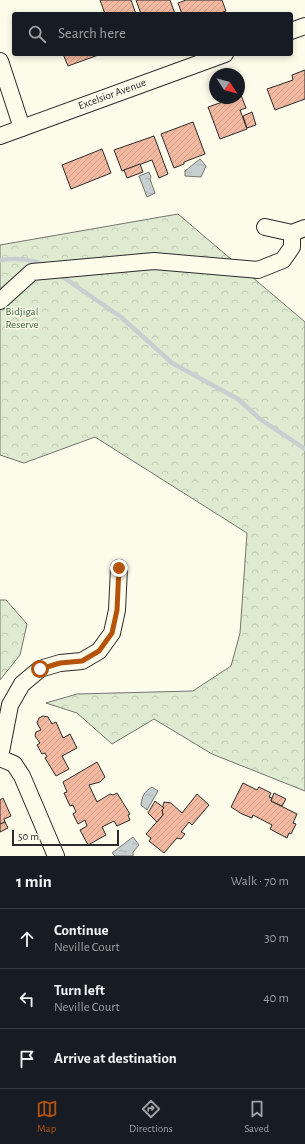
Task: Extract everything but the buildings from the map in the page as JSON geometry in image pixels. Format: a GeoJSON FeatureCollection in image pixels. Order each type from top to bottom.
{"type":"FeatureCollection","features":[{"type":"Feature","properties":{"kind":"street"},"geometry":{"type":"LineString","coordinates":[[293,30],[305,26]]}},
{"type":"Feature","properties":{"kind":"street","name":"Excelsior Avenue"},"geometry":{"type":"LineString","coordinates":[[0,136],[220,56]]}},
{"type":"Feature","properties":{"kind":"street"},"geometry":{"type":"LineString","coordinates":[[0,61],[22,128]]}},
{"type":"Feature","properties":{"kind":"street"},"geometry":{"type":"LineString","coordinates":[[0,301],[32,272],[154,261],[258,270],[283,260],[292,247],[299,231],[265,227]]}},
{"type":"Feature","properties":{"kind":"street"},"geometry":{"type":"LineString","coordinates":[[56,856],[22,776],[14,764],[0,757],[10,705],[22,684],[40,669],[60,663],[82,661],[99,651],[112,633],[117,610],[119,568]]}},
{"type":"Feature","properties":{"kind":"green space","name":"Bidjigal Reserve"},"geometry":{"type":"Polygon","coordinates":[[[178,214],[305,322],[305,791],[212,754],[154,719],[112,744],[77,713],[46,703],[77,694],[193,691],[231,666],[240,633],[247,533],[95,437],[24,463],[0,455],[0,245],[178,214]]]}},
{"type":"Feature","properties":{"kind":"green space"},"geometry":{"type":"Polygon","coordinates":[[[0,600],[6,600],[27,624],[20,655],[0,680],[0,600]]]}},
{"type":"Feature","properties":{"kind":"water"},"geometry":{"type":"Polygon","coordinates":[[[200,159],[206,166],[201,177],[185,176],[185,171],[200,159]]]}},
{"type":"Feature","properties":{"kind":"water"},"geometry":{"type":"Polygon","coordinates":[[[149,172],[155,193],[147,197],[139,176],[149,172]]]}},
{"type":"Feature","properties":{"kind":"water"},"geometry":{"type":"Polygon","coordinates":[[[152,787],[158,791],[147,810],[141,805],[142,799],[144,794],[152,787]]]}},
{"type":"Feature","properties":{"kind":"water"},"geometry":{"type":"Polygon","coordinates":[[[133,837],[139,845],[133,852],[133,856],[115,856],[112,853],[133,837]]]}},
{"type":"Feature","properties":{"kind":"waterway"},"geometry":{"type":"LineString","coordinates":[[0,260],[23,259],[34,261],[45,266]]}},
{"type":"Feature","properties":{"kind":"waterway"},"geometry":{"type":"LineString","coordinates":[[60,275],[121,317],[172,363],[238,399],[260,419],[305,449]]}},
{"type":"Feature","properties":{"kind":"route"},"geometry":{"type":"LineString","coordinates":[[40,669],[60,663],[82,661],[99,651],[112,633],[117,610],[119,568]]}}]}
